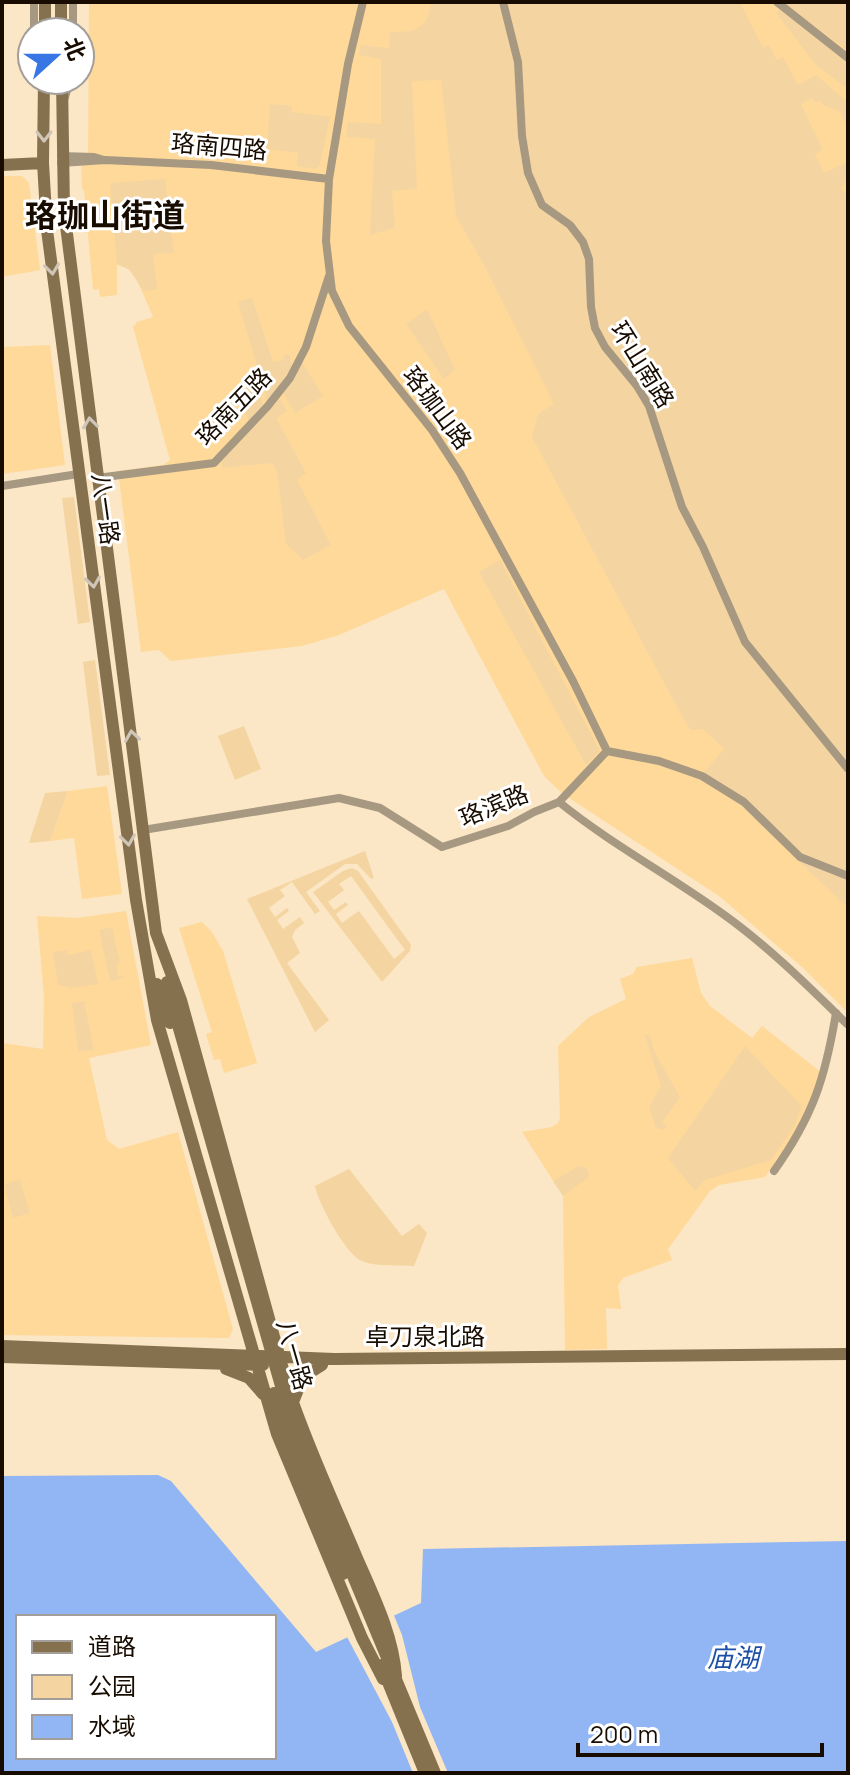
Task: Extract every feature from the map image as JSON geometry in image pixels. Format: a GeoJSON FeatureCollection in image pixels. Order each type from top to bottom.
{"type":"FeatureCollection","features":[{"type":"Feature","properties":{"kind":"main road","name":"八一路"},"geometry":{"type":"LineString","coordinates":[[43,96],[47,230],[143,943],[157,1020],[273,1422],[362,1638],[374,1664],[393,1686],[435,1773]]}},
{"type":"Feature","properties":{"kind":"main road","name":"八一路"},"geometry":{"type":"LineString","coordinates":[[62,96],[64,210],[156,933],[175,1026],[280,1387],[425,1773]]}},
{"type":"Feature","properties":{"kind":"main road"},"geometry":{"type":"LineString","coordinates":[[2,165],[43,163]]}},
{"type":"Feature","properties":{"kind":"main road","name":"八一路"},"geometry":{"type":"LineString","coordinates":[[156,933],[181,1000],[295,1408],[385,1624],[395,1659],[393,1686]]}},
{"type":"Feature","properties":{"kind":"main road","name":"八一路"},"geometry":{"type":"LineString","coordinates":[[143,943],[175,1026]]}},
{"type":"Feature","properties":{"kind":"main road"},"geometry":{"type":"LineString","coordinates":[[214,1216],[240,1209]]}},
{"type":"Feature","properties":{"kind":"main road","name":"卓刀泉北路"},"geometry":{"type":"LineString","coordinates":[[2,1346],[256,1360],[848,1356]]}},
{"type":"Feature","properties":{"kind":"main road","name":"卓刀泉北路"},"geometry":{"type":"LineString","coordinates":[[280,1360],[322,1365],[848,1356]]}},
{"type":"Feature","properties":{"kind":"main road","name":"卓刀泉北路"},"geometry":{"type":"LineString","coordinates":[[2,1357],[200,1364],[256,1360]]}},
{"type":"Feature","properties":{"kind":"main road"},"geometry":{"type":"LineString","coordinates":[[200,1364],[243,1374],[266,1398]]}},
{"type":"Feature","properties":{"kind":"main road"},"geometry":{"type":"LineString","coordinates":[[295,1408],[303,1377],[322,1365]]}},
{"type":"Feature","properties":{"kind":"street","name":"珞珈山路"},"geometry":{"type":"LineString","coordinates":[[363,2],[345,79],[326,206],[329,276],[336,301],[349,326],[425,420],[460,473],[579,692],[607,751]]}},
{"type":"Feature","properties":{"kind":"street","name":"环山南路"},"geometry":{"type":"LineString","coordinates":[[503,2],[518,62],[522,136],[528,173],[542,205],[570,225],[583,242],[589,259],[595,328],[605,347],[649,406],[682,507],[745,642],[848,769]]}},
{"type":"Feature","properties":{"kind":"street"},"geometry":{"type":"LineString","coordinates":[[777,2],[848,58]]}},
{"type":"Feature","properties":{"kind":"street"},"geometry":{"type":"LineString","coordinates":[[62,109],[66,96]]}},
{"type":"Feature","properties":{"kind":"street","name":"珞南四路"},"geometry":{"type":"LineString","coordinates":[[61,159],[95,163],[105,160],[211,165],[329,179]]}},
{"type":"Feature","properties":{"kind":"street","name":"珞南五路"},"geometry":{"type":"LineString","coordinates":[[97,478],[214,463],[290,378],[306,347],[329,276]]}},
{"type":"Feature","properties":{"kind":"street"},"geometry":{"type":"LineString","coordinates":[[2,486],[78,474]]}},
{"type":"Feature","properties":{"kind":"street"},"geometry":{"type":"LineString","coordinates":[[559,802],[607,751],[659,761],[702,776],[744,802],[800,857],[848,876]]}},
{"type":"Feature","properties":{"kind":"street","name":"珞滨路"},"geometry":{"type":"LineString","coordinates":[[143,830],[339,798],[380,808],[442,847],[508,826],[559,802],[588,825],[726,915],[795,973],[848,1025]]}},
{"type":"Feature","properties":{"kind":"street"},"geometry":{"type":"LineString","coordinates":[[774,1171],[797,1139],[812,1109],[827,1063],[836,1013]]}},
{"type":"Feature","properties":{"kind":"shaded area"},"geometry":{"type":"Polygon","coordinates":[[[89,2],[848,2],[848,1013],[802,967],[719,896],[563,794],[544,776],[444,589],[339,635],[302,646],[171,661],[159,650],[141,652],[118,471],[163,465],[170,460],[133,327],[137,322],[153,317],[138,282],[128,268],[117,265],[117,295],[100,297],[99,289],[93,290],[81,165],[88,165],[88,96],[96,96],[96,16],[89,16],[89,2]]]}},
{"type":"Feature","properties":{"kind":"shaded area"},"geometry":{"type":"Polygon","coordinates":[[[2,176],[22,176],[29,183],[40,270],[2,277],[2,176]]]}},
{"type":"Feature","properties":{"kind":"shaded area"},"geometry":{"type":"Polygon","coordinates":[[[50,345],[65,465],[2,474],[2,347],[50,345]]]}},
{"type":"Feature","properties":{"kind":"shaded area"},"geometry":{"type":"Polygon","coordinates":[[[107,786],[122,894],[82,899],[74,838],[50,841],[68,791],[107,786]]]}},
{"type":"Feature","properties":{"kind":"shaded area"},"geometry":{"type":"Polygon","coordinates":[[[126,911],[151,1045],[89,1058],[107,1140],[119,1149],[178,1132],[233,1329],[229,1338],[2,1335],[2,1043],[43,1049],[44,997],[37,916],[77,918],[126,911]]]}},
{"type":"Feature","properties":{"kind":"shaded area"},"geometry":{"type":"Polygon","coordinates":[[[202,922],[223,951],[257,1063],[224,1073],[220,1059],[214,1060],[206,1034],[212,1032],[179,928],[202,922]]]}},
{"type":"Feature","properties":{"kind":"shaded area"},"geometry":{"type":"Polygon","coordinates":[[[692,958],[701,993],[710,1006],[752,1038],[762,1026],[822,1073],[798,1129],[765,1177],[719,1185],[710,1191],[668,1249],[672,1260],[623,1278],[618,1286],[621,1309],[606,1308],[607,1349],[565,1350],[563,1196],[522,1132],[552,1127],[558,1123],[558,1046],[589,1017],[626,999],[620,979],[633,974],[637,967],[692,958]]]}},
{"type":"Feature","properties":{"kind":"green space"},"geometry":{"type":"Polygon","coordinates":[[[431,2],[740,2],[763,48],[769,45],[777,60],[783,57],[798,85],[816,75],[848,102],[848,129],[840,112],[820,101],[815,103],[812,98],[801,104],[823,150],[815,154],[824,173],[848,162],[848,176],[841,189],[848,196],[848,908],[741,806],[699,778],[724,749],[703,729],[691,730],[684,720],[532,437],[538,414],[554,404],[456,216],[441,80],[412,81],[417,189],[392,191],[395,228],[370,235],[375,139],[346,137],[348,122],[381,124],[381,59],[359,55],[361,45],[389,48],[390,32],[419,28],[427,18],[431,2]]]}},
{"type":"Feature","properties":{"kind":"green space"},"geometry":{"type":"Polygon","coordinates":[[[783,2],[848,2],[848,51],[783,2]]]}},
{"type":"Feature","properties":{"kind":"green space"},"geometry":{"type":"Polygon","coordinates":[[[780,9],[848,64],[848,89],[816,65],[776,13],[780,9]]]}},
{"type":"Feature","properties":{"kind":"green space"},"geometry":{"type":"Polygon","coordinates":[[[270,104],[292,106],[292,112],[330,117],[320,164],[316,169],[297,166],[298,153],[267,149],[270,104]]]}},
{"type":"Feature","properties":{"kind":"green space"},"geometry":{"type":"Polygon","coordinates":[[[165,179],[174,253],[153,254],[157,289],[143,291],[130,270],[117,264],[110,183],[165,179]]]}},
{"type":"Feature","properties":{"kind":"green space"},"geometry":{"type":"Polygon","coordinates":[[[252,298],[273,362],[284,360],[283,356],[289,354],[293,368],[268,403],[238,302],[252,298]]]}},
{"type":"Feature","properties":{"kind":"green space"},"geometry":{"type":"Polygon","coordinates":[[[427,309],[455,370],[444,379],[406,324],[427,309]]]}},
{"type":"Feature","properties":{"kind":"green space"},"geometry":{"type":"Polygon","coordinates":[[[302,362],[323,396],[295,413],[283,393],[302,362]]]}},
{"type":"Feature","properties":{"kind":"green space"},"geometry":{"type":"Polygon","coordinates":[[[257,382],[264,407],[249,423],[238,388],[257,382]]]}},
{"type":"Feature","properties":{"kind":"green space"},"geometry":{"type":"Polygon","coordinates":[[[279,397],[287,411],[276,418],[306,473],[297,480],[331,545],[303,560],[286,544],[277,471],[272,463],[222,468],[221,460],[279,397]]]}},
{"type":"Feature","properties":{"kind":"green space"},"geometry":{"type":"Polygon","coordinates":[[[74,497],[90,622],[78,624],[62,498],[74,497]]]}},
{"type":"Feature","properties":{"kind":"green space"},"geometry":{"type":"Polygon","coordinates":[[[500,560],[600,751],[586,765],[479,572],[500,560]]]}},
{"type":"Feature","properties":{"kind":"green space"},"geometry":{"type":"Polygon","coordinates":[[[95,660],[110,775],[97,776],[83,662],[95,660]]]}},
{"type":"Feature","properties":{"kind":"green space"},"geometry":{"type":"Polygon","coordinates":[[[244,726],[261,769],[235,780],[218,736],[244,726]]]}},
{"type":"Feature","properties":{"kind":"green space"},"geometry":{"type":"Polygon","coordinates":[[[68,791],[50,841],[29,843],[45,793],[68,791]]]}},
{"type":"Feature","properties":{"kind":"green space"},"geometry":{"type":"Polygon","coordinates":[[[365,851],[374,878],[371,879],[357,864],[345,864],[306,892],[320,911],[315,914],[292,882],[280,890],[285,896],[269,908],[275,917],[287,908],[289,911],[277,920],[283,929],[300,917],[304,923],[292,937],[300,953],[287,963],[329,1020],[315,1032],[247,899],[365,851]]]}},
{"type":"Feature","properties":{"kind":"green space"},"geometry":{"type":"Polygon","coordinates":[[[352,868],[358,871],[411,945],[410,951],[382,982],[313,892],[352,868]],[[351,876],[339,884],[344,890],[328,902],[334,910],[346,902],[348,905],[336,914],[342,923],[359,911],[394,959],[405,950],[351,876]]]}},
{"type":"Feature","properties":{"kind":"green space"},"geometry":{"type":"Polygon","coordinates":[[[112,927],[120,963],[116,964],[118,976],[124,975],[124,978],[110,981],[99,930],[112,927]]]}},
{"type":"Feature","properties":{"kind":"green space"},"geometry":{"type":"Polygon","coordinates":[[[67,950],[68,955],[91,950],[98,984],[72,988],[58,985],[53,952],[67,950]]]}},
{"type":"Feature","properties":{"kind":"green space"},"geometry":{"type":"Polygon","coordinates":[[[84,1001],[94,1050],[78,1051],[72,1003],[84,1001]]]}},
{"type":"Feature","properties":{"kind":"green space"},"geometry":{"type":"Polygon","coordinates":[[[649,1034],[655,1053],[680,1097],[662,1123],[667,1127],[662,1130],[656,1128],[649,1107],[661,1086],[645,1035],[649,1034]]]}},
{"type":"Feature","properties":{"kind":"green space"},"geometry":{"type":"Polygon","coordinates":[[[745,1046],[802,1106],[794,1127],[771,1160],[705,1180],[695,1191],[668,1158],[745,1046]]]}},
{"type":"Feature","properties":{"kind":"green space"},"geometry":{"type":"Polygon","coordinates":[[[579,1166],[587,1168],[589,1177],[563,1196],[553,1181],[579,1166]]]}},
{"type":"Feature","properties":{"kind":"green space"},"geometry":{"type":"Polygon","coordinates":[[[349,1169],[402,1236],[419,1224],[427,1233],[414,1266],[362,1261],[341,1239],[327,1216],[315,1186],[349,1169]]]}},
{"type":"Feature","properties":{"kind":"green space"},"geometry":{"type":"Polygon","coordinates":[[[20,1180],[30,1213],[13,1218],[4,1184],[20,1180]]]}},
{"type":"Feature","properties":{"kind":"water","name":"庙湖"},"geometry":{"type":"Polygon","coordinates":[[[158,1475],[171,1481],[316,1652],[421,1603],[423,1549],[848,1541],[848,1773],[2,1773],[2,1476],[158,1475]]]}},
{"type":"Feature","properties":{"kind":"pier"},"geometry":{"type":"Polygon","coordinates":[[[393,1613],[402,1635],[420,1707],[448,1773],[413,1773],[392,1722],[346,1635],[393,1613]]]}},
{"type":"Feature","properties":{"kind":"district","name":"珞珈山街道"},"geometry":{"type":"Point","coordinates":[105,216]}}]}
